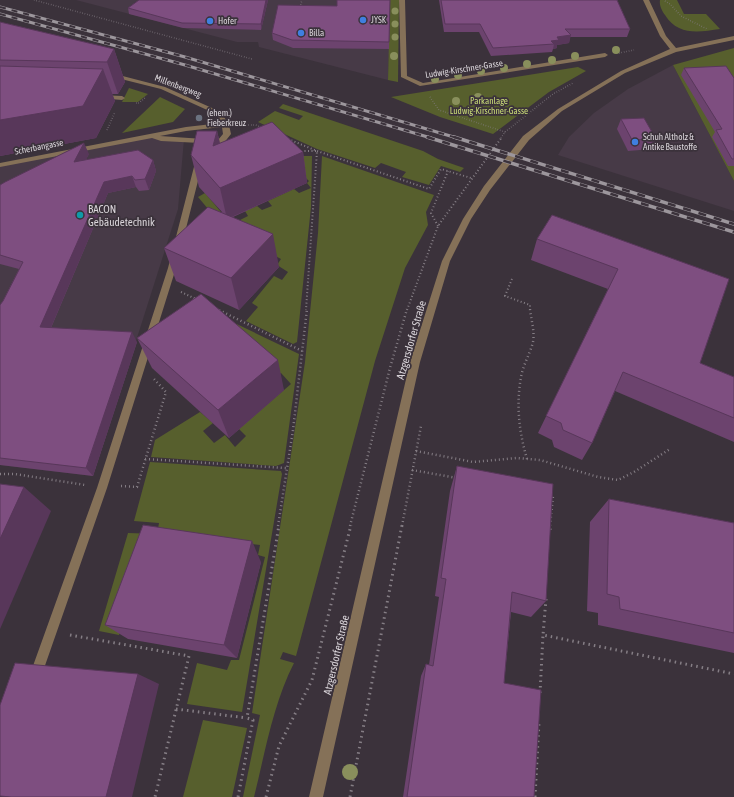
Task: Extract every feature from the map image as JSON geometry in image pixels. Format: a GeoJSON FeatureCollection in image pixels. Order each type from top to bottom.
{"type":"FeatureCollection","features":[{"type":"Feature","properties":{"kind":"street","name":"Ludwig-Kirschner-Gasse"},"geometry":{"type":"LineString","coordinates":[[402,0],[404,77],[422,86],[605,56]]}},
{"type":"Feature","properties":{"kind":"street"},"geometry":{"type":"LineString","coordinates":[[646,0],[663,36],[674,50]]}},
{"type":"Feature","properties":{"kind":"street","name":"Atzgersdorfer Straße"},"geometry":{"type":"LineString","coordinates":[[316,797],[415,362],[446,261],[468,219],[487,188],[526,138],[560,110],[623,72],[674,50],[734,38]]}},
{"type":"Feature","properties":{"kind":"street","name":"Millenbergweg"},"geometry":{"type":"LineString","coordinates":[[100,72],[163,88],[218,112],[225,125]]}},
{"type":"Feature","properties":{"kind":"street"},"geometry":{"type":"LineString","coordinates":[[92,97],[122,98]]}},
{"type":"Feature","properties":{"kind":"street","name":"Scherbangasse"},"geometry":{"type":"LineString","coordinates":[[0,165],[186,129],[225,125],[227,134],[220,142],[161,139],[152,136]]}},
{"type":"Feature","properties":{"kind":"street"},"geometry":{"type":"LineString","coordinates":[[31,689],[102,486],[166,285],[203,142]]}},
{"type":"Feature","properties":{"kind":"path"},"geometry":{"type":"LineString","coordinates":[[34,0],[252,59]]}},
{"type":"Feature","properties":{"kind":"path"},"geometry":{"type":"LineString","coordinates":[[300,12],[302,0]]}},
{"type":"Feature","properties":{"kind":"path"},"geometry":{"type":"LineString","coordinates":[[660,0],[670,4],[681,16],[702,25],[709,31]]}},
{"type":"Feature","properties":{"kind":"path"},"geometry":{"type":"LineString","coordinates":[[605,56],[636,49]]}},
{"type":"Feature","properties":{"kind":"path"},"geometry":{"type":"LineString","coordinates":[[422,86],[439,110],[505,132]]}},
{"type":"Feature","properties":{"kind":"path"},"geometry":{"type":"LineString","coordinates":[[225,125],[256,125],[262,128]]}},
{"type":"Feature","properties":{"kind":"path"},"geometry":{"type":"LineString","coordinates":[[255,131],[256,125]]}},
{"type":"Feature","properties":{"kind":"path"},"geometry":{"type":"LineString","coordinates":[[283,137],[317,151],[429,189],[441,169],[471,178]]}},
{"type":"Feature","properties":{"kind":"path"},"geometry":{"type":"LineString","coordinates":[[295,151],[317,151]]}},
{"type":"Feature","properties":{"kind":"path"},"geometry":{"type":"LineString","coordinates":[[247,718],[286,468],[302,352],[313,235],[317,151]]}},
{"type":"Feature","properties":{"kind":"path"},"geometry":{"type":"LineString","coordinates":[[438,226],[432,212],[448,172]]}},
{"type":"Feature","properties":{"kind":"path"},"geometry":{"type":"LineString","coordinates":[[512,279],[505,296],[530,305],[530,312],[534,327],[533,343],[525,358],[520,379],[519,405],[521,428],[527,459]]}},
{"type":"Feature","properties":{"kind":"path"},"geometry":{"type":"LineString","coordinates":[[166,285],[202,302]]}},
{"type":"Feature","properties":{"kind":"path"},"geometry":{"type":"LineString","coordinates":[[216,309],[302,352]]}},
{"type":"Feature","properties":{"kind":"path"},"geometry":{"type":"LineString","coordinates":[[0,474],[15,474],[102,486],[137,487],[166,392],[141,364]]}},
{"type":"Feature","properties":{"kind":"path"},"geometry":{"type":"LineString","coordinates":[[350,797],[422,422]]}},
{"type":"Feature","properties":{"kind":"path"},"geometry":{"type":"LineString","coordinates":[[416,451],[473,462],[517,458],[540,460],[598,477],[618,480],[634,472],[670,449]]}},
{"type":"Feature","properties":{"kind":"path"},"geometry":{"type":"LineString","coordinates":[[146,459],[286,468]]}},
{"type":"Feature","properties":{"kind":"path"},"geometry":{"type":"LineString","coordinates":[[412,470],[459,479]]}},
{"type":"Feature","properties":{"kind":"path"},"geometry":{"type":"LineString","coordinates":[[545,494],[553,496],[550,535]]}},
{"type":"Feature","properties":{"kind":"path"},"geometry":{"type":"LineString","coordinates":[[540,697],[546,596]]}},
{"type":"Feature","properties":{"kind":"path"},"geometry":{"type":"LineString","coordinates":[[52,632],[189,656],[155,797]]}},
{"type":"Feature","properties":{"kind":"path"},"geometry":{"type":"LineString","coordinates":[[543,635],[734,674]]}},
{"type":"Feature","properties":{"kind":"path"},"geometry":{"type":"LineString","coordinates":[[176,710],[247,718],[253,720],[238,797]]}},
{"type":"Feature","properties":{"kind":"path"},"geometry":{"type":"LineString","coordinates":[[535,797],[539,720]]}},
{"type":"Feature","properties":{"kind":"shaded area"},"geometry":{"type":"Polygon","coordinates":[[[76,0],[391,0],[388,80],[259,47],[258,42],[237,42],[76,0]]]}},
{"type":"Feature","properties":{"kind":"shaded area"},"geometry":{"type":"Polygon","coordinates":[[[673,65],[734,181],[734,211],[558,155],[569,137],[594,113],[628,89],[673,65]]]}},
{"type":"Feature","properties":{"kind":"shaded area"},"geometry":{"type":"Polygon","coordinates":[[[152,136],[184,139],[178,209],[93,476],[0,465],[0,165],[152,136]]]}},
{"type":"Feature","properties":{"kind":"green space"},"geometry":{"type":"Polygon","coordinates":[[[390,0],[399,0],[398,82],[388,80],[390,0]]]}},
{"type":"Feature","properties":{"kind":"green space"},"geometry":{"type":"Polygon","coordinates":[[[660,0],[677,0],[684,14],[706,14],[720,29],[690,31],[676,26],[670,22],[663,12],[660,6],[660,0]]]}},
{"type":"Feature","properties":{"kind":"green space"},"geometry":{"type":"Polygon","coordinates":[[[734,48],[734,181],[673,65],[734,48]]]}},
{"type":"Feature","properties":{"kind":"green space","name":"Parkanlage Ludwig-Kirschner-Gasse"},"geometry":{"type":"Polygon","coordinates":[[[578,67],[586,71],[549,92],[493,134],[440,117],[391,97],[578,67]]]}},
{"type":"Feature","properties":{"kind":"green space"},"geometry":{"type":"Polygon","coordinates":[[[129,88],[148,94],[138,102],[122,102],[129,88]]]}},
{"type":"Feature","properties":{"kind":"green space"},"geometry":{"type":"Polygon","coordinates":[[[160,97],[185,109],[173,122],[122,133],[160,97]]]}},
{"type":"Feature","properties":{"kind":"green space"},"geometry":{"type":"Polygon","coordinates":[[[283,104],[423,151],[438,159],[464,168],[460,172],[441,166],[429,185],[402,177],[406,172],[381,163],[375,168],[317,149],[258,122],[275,111],[299,120],[303,116],[279,108],[283,104]]]}},
{"type":"Feature","properties":{"kind":"green space"},"geometry":{"type":"Polygon","coordinates":[[[292,156],[312,156],[311,207],[297,342],[293,344],[246,321],[258,307],[252,303],[274,276],[282,280],[288,272],[277,265],[281,259],[225,229],[198,197],[205,193],[221,212],[216,215],[238,221],[248,216],[245,211],[257,206],[262,210],[272,206],[268,201],[294,189],[299,193],[311,188],[307,183],[309,181],[286,159],[292,156]]]}},
{"type":"Feature","properties":{"kind":"green space"},"geometry":{"type":"Polygon","coordinates":[[[322,156],[434,195],[426,212],[428,225],[405,268],[375,361],[296,656],[283,652],[280,659],[294,663],[280,695],[254,797],[243,797],[260,715],[252,713],[305,362],[318,233],[322,156]]]}},
{"type":"Feature","properties":{"kind":"green space"},"geometry":{"type":"Polygon","coordinates":[[[222,317],[299,354],[284,463],[276,466],[151,457],[155,440],[200,412],[213,423],[203,431],[214,443],[225,435],[235,447],[246,436],[239,429],[291,384],[281,373],[273,379],[222,317]]]}},
{"type":"Feature","properties":{"kind":"green space"},"geometry":{"type":"Polygon","coordinates":[[[150,462],[281,471],[282,474],[242,712],[187,704],[197,663],[227,670],[231,660],[239,660],[265,557],[258,555],[260,545],[244,543],[127,613],[119,635],[99,631],[128,533],[157,534],[159,523],[134,521],[150,462]]]}},
{"type":"Feature","properties":{"kind":"green space"},"geometry":{"type":"Polygon","coordinates":[[[203,720],[247,728],[232,797],[183,797],[203,720]]]}},
{"type":"Feature","properties":{"kind":"building","name":"Hofer"},"geometry":{"type":"Polygon","coordinates":[[[139,0],[266,0],[261,24],[182,23],[128,8],[139,0]]]}},
{"type":"Feature","properties":{"kind":"building"},"geometry":{"type":"Polygon","coordinates":[[[337,0],[390,0],[389,42],[292,40],[272,33],[278,5],[337,6],[337,0]]]}},
{"type":"Feature","properties":{"kind":"building"},"geometry":{"type":"Polygon","coordinates":[[[441,0],[617,0],[630,29],[565,29],[571,35],[557,37],[559,40],[551,41],[554,44],[493,48],[480,24],[445,24],[441,0]]]}},
{"type":"Feature","properties":{"kind":"building"},"geometry":{"type":"Polygon","coordinates":[[[0,22],[114,49],[107,62],[0,60],[0,22]]]}},
{"type":"Feature","properties":{"kind":"building"},"geometry":{"type":"Polygon","coordinates":[[[0,66],[103,69],[83,106],[0,120],[0,66]]]}},
{"type":"Feature","properties":{"kind":"building"},"geometry":{"type":"Polygon","coordinates":[[[726,66],[734,78],[734,159],[732,159],[716,130],[722,129],[684,68],[726,66]]]}},
{"type":"Feature","properties":{"kind":"building"},"geometry":{"type":"Polygon","coordinates":[[[644,118],[656,139],[632,140],[621,119],[644,118]]]}},
{"type":"Feature","properties":{"kind":"building"},"geometry":{"type":"Polygon","coordinates":[[[272,122],[303,152],[220,188],[191,155],[197,131],[217,131],[213,146],[272,122]]]}},
{"type":"Feature","properties":{"kind":"building"},"geometry":{"type":"Polygon","coordinates":[[[84,143],[74,162],[138,150],[153,160],[145,179],[135,180],[132,176],[104,182],[40,327],[132,332],[86,468],[0,458],[0,305],[23,262],[0,255],[0,185],[84,143]]]}},
{"type":"Feature","properties":{"kind":"building"},"geometry":{"type":"Polygon","coordinates":[[[208,207],[273,234],[231,278],[164,248],[208,207]]]}},
{"type":"Feature","properties":{"kind":"building"},"geometry":{"type":"Polygon","coordinates":[[[552,215],[729,279],[700,363],[734,377],[734,418],[623,372],[592,443],[563,430],[561,423],[546,416],[618,269],[537,239],[552,215]]]}},
{"type":"Feature","properties":{"kind":"building"},"geometry":{"type":"Polygon","coordinates":[[[201,294],[278,360],[218,410],[137,338],[201,294]]]}},
{"type":"Feature","properties":{"kind":"building"},"geometry":{"type":"Polygon","coordinates":[[[457,466],[553,484],[546,601],[512,592],[504,683],[541,690],[534,797],[407,797],[426,664],[433,666],[446,579],[441,578],[457,466]]]}},
{"type":"Feature","properties":{"kind":"building"},"geometry":{"type":"Polygon","coordinates":[[[0,484],[24,487],[0,539],[0,484]]]}},
{"type":"Feature","properties":{"kind":"building"},"geometry":{"type":"Polygon","coordinates":[[[609,499],[734,523],[734,633],[620,609],[619,597],[607,594],[609,499]]]}},
{"type":"Feature","properties":{"kind":"building"},"geometry":{"type":"Polygon","coordinates":[[[143,525],[252,541],[224,645],[105,625],[143,525]]]}},
{"type":"Feature","properties":{"kind":"building"},"geometry":{"type":"Polygon","coordinates":[[[15,663],[138,674],[106,797],[0,796],[0,705],[15,663]]]}},
{"type":"Feature","properties":{"kind":"railway"},"geometry":{"type":"LineString","coordinates":[[0,7],[185,57],[457,138]]}},
{"type":"Feature","properties":{"kind":"railway"},"geometry":{"type":"LineString","coordinates":[[0,14],[185,65],[431,138]]}},
{"type":"Feature","properties":{"kind":"railway"},"geometry":{"type":"LineString","coordinates":[[427,137],[734,232]]}},
{"type":"Feature","properties":{"kind":"railway"},"geometry":{"type":"LineString","coordinates":[[454,137],[734,224]]}},
{"type":"Feature","properties":{"kind":"place","name":"JYSK"},"geometry":{"type":"Point","coordinates":[363,20]}},
{"type":"Feature","properties":{"kind":"place","name":"Hofer"},"geometry":{"type":"Point","coordinates":[210,21]}},
{"type":"Feature","properties":{"kind":"place","name":"Billa"},"geometry":{"type":"Point","coordinates":[301,33]}},
{"type":"Feature","properties":{"kind":"place","name":"(ehem.) Fieberkreuz"},"geometry":{"type":"Point","coordinates":[199,118]}},
{"type":"Feature","properties":{"kind":"place","name":"Schuh Altholz & Antike Baustoffe"},"geometry":{"type":"Point","coordinates":[635,142]}},
{"type":"Feature","properties":{"kind":"place","name":"BACON Gebäudetechnik"},"geometry":{"type":"Point","coordinates":[80,215]}}]}
